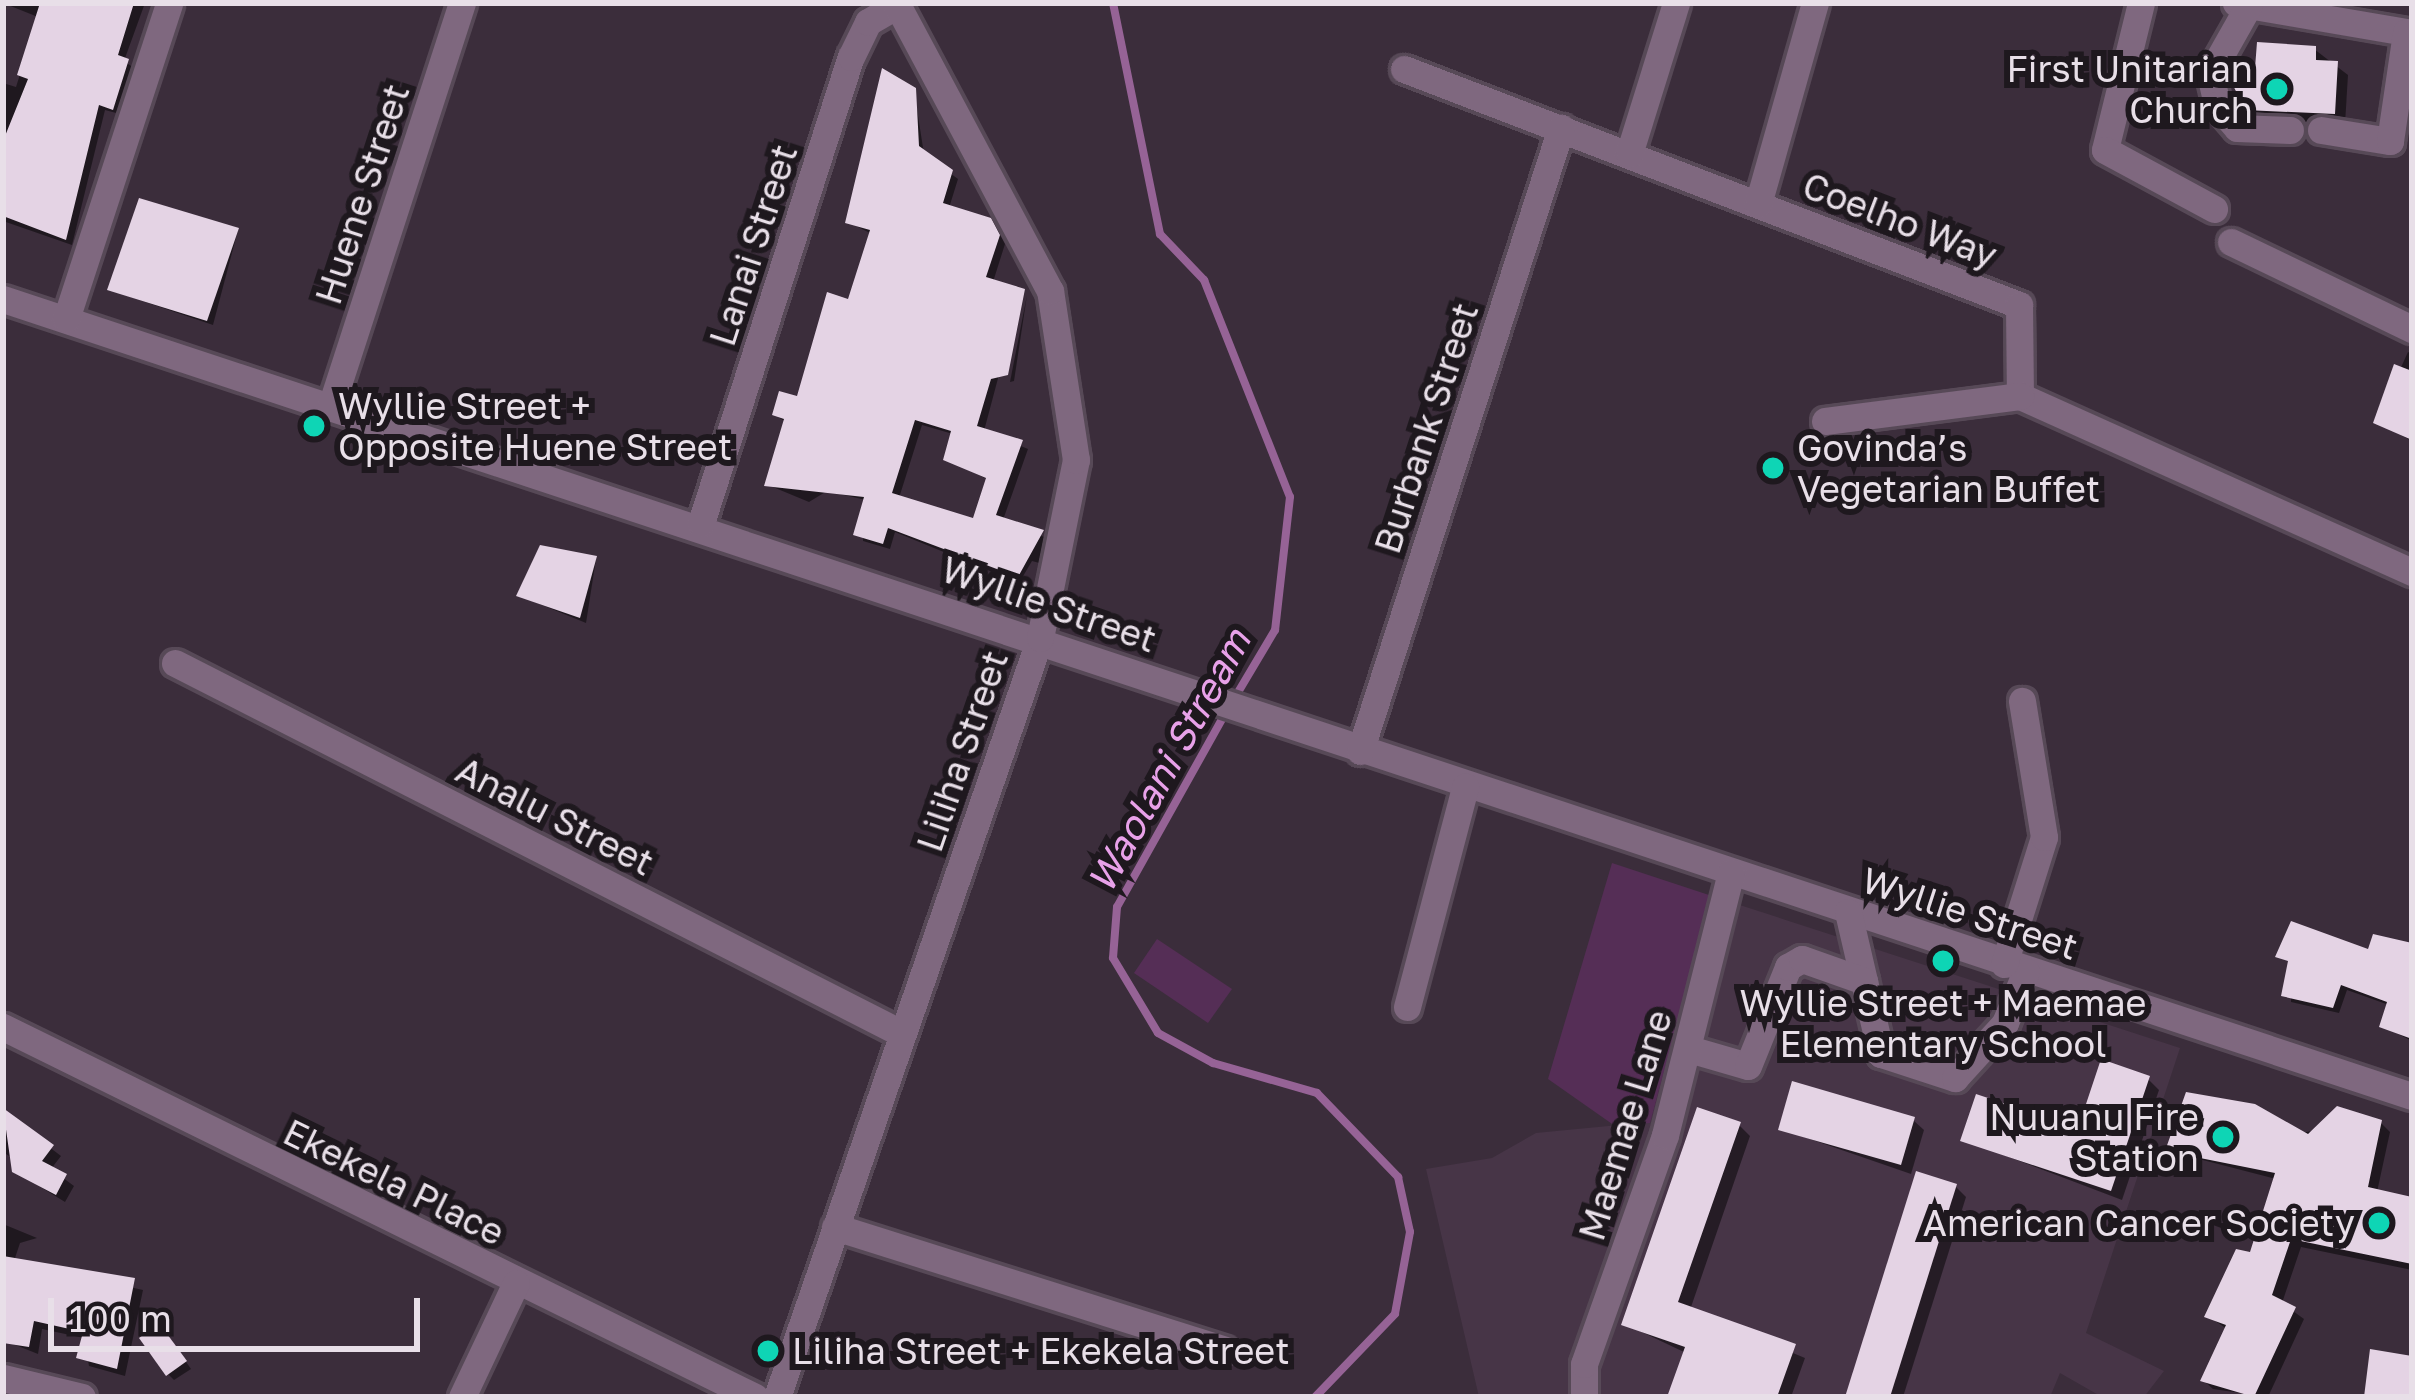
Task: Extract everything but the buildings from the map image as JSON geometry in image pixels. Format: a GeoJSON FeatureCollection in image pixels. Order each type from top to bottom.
{"type":"FeatureCollection","features":[{"type":"Feature","properties":{"kind":"street"},"geometry":{"type":"LineString","coordinates":[[66,319],[169,3]]}},
{"type":"Feature","properties":{"kind":"street","name":"Huene Street"},"geometry":{"type":"LineString","coordinates":[[331,406],[462,3]]}},
{"type":"Feature","properties":{"kind":"street"},"geometry":{"type":"LineString","coordinates":[[1629,154],[1676,3]]}},
{"type":"Feature","properties":{"kind":"street"},"geometry":{"type":"LineString","coordinates":[[1758,203],[1815,3]]}},
{"type":"Feature","properties":{"kind":"street"},"geometry":{"type":"LineString","coordinates":[[2141,3],[2105,150],[2214,208]]}},
{"type":"Feature","properties":{"kind":"street","name":"Lanai Street"},"geometry":{"type":"LineString","coordinates":[[700,524],[851,57],[868,22],[896,4]]}},
{"type":"Feature","properties":{"kind":"street","name":"Liliha Street"},"geometry":{"type":"LineString","coordinates":[[777,1397],[1040,638],[1076,460],[1064,344],[1019,222],[939,99],[896,4]]}},
{"type":"Feature","properties":{"kind":"street"},"geometry":{"type":"LineString","coordinates":[[2290,130],[2237,128],[2217,105],[2210,74],[2243,4],[2409,32],[2390,141],[2321,130]]}},
{"type":"Feature","properties":{"kind":"street","name":"Coelho Way"},"geometry":{"type":"LineString","coordinates":[[1404,69],[2018,305],[2020,396]]}},
{"type":"Feature","properties":{"kind":"street","name":"Burbank Street"},"geometry":{"type":"LineString","coordinates":[[1360,751],[1561,128]]}},
{"type":"Feature","properties":{"kind":"street"},"geometry":{"type":"LineString","coordinates":[[2231,242],[2412,329]]}},
{"type":"Feature","properties":{"kind":"street","name":"Wyllie Street"},"geometry":{"type":"LineString","coordinates":[[3,299],[700,524],[1244,707],[1465,787],[2412,1096]]}},
{"type":"Feature","properties":{"kind":"street"},"geometry":{"type":"LineString","coordinates":[[1825,421],[2020,396],[2412,572]]}},
{"type":"Feature","properties":{"kind":"street","name":"Analu Street"},"geometry":{"type":"LineString","coordinates":[[176,663],[901,1033]]}},
{"type":"Feature","properties":{"kind":"street"},"geometry":{"type":"LineString","coordinates":[[1848,912],[1882,1054],[1955,1078],[2005,1023],[2044,837],[2022,701]]}},
{"type":"Feature","properties":{"kind":"street"},"geometry":{"type":"LineString","coordinates":[[1407,1007],[1465,787]]}},
{"type":"Feature","properties":{"kind":"street","name":"Maemae Lane"},"geometry":{"type":"LineString","coordinates":[[1584,1397],[1584,1364],[1689,1049],[1731,872]]}},
{"type":"Feature","properties":{"kind":"street"},"geometry":{"type":"LineString","coordinates":[[1689,1049],[1748,1066],[1788,967],[1802,959],[1864,982]]}},
{"type":"Feature","properties":{"kind":"street","name":"Ekekela Place"},"geometry":{"type":"LineString","coordinates":[[3,1027],[755,1397]]}},
{"type":"Feature","properties":{"kind":"street"},"geometry":{"type":"LineString","coordinates":[[835,1227],[1224,1350]]}},
{"type":"Feature","properties":{"kind":"street"},"geometry":{"type":"LineString","coordinates":[[462,1397],[516,1283]]}},
{"type":"Feature","properties":{"kind":"street"},"geometry":{"type":"LineString","coordinates":[[3,1378],[82,1397]]}},
{"type":"Feature","properties":{"kind":"shaded area"},"geometry":{"type":"Polygon","coordinates":[[[1612,863],[1712,896],[1650,1123],[1615,1126],[1548,1079],[1612,863]]]}},
{"type":"Feature","properties":{"kind":"shaded area"},"geometry":{"type":"Polygon","coordinates":[[[1712,896],[2180,1048],[2086,1333],[2164,1371],[2144,1397],[2102,1397],[2060,1373],[2050,1397],[1479,1397],[1426,1169],[1492,1158],[1536,1133],[1650,1122],[1712,896]]]}},
{"type":"Feature","properties":{"kind":"shaded area"},"geometry":{"type":"Polygon","coordinates":[[[1157,939],[1232,989],[1208,1023],[1134,973],[1157,939]]]}},
{"type":"Feature","properties":{"kind":"waterway","name":"Waolani Stream"},"geometry":{"type":"LineString","coordinates":[[1113,3],[1160,234],[1204,280],[1290,497],[1275,630],[1234,699]]}},
{"type":"Feature","properties":{"kind":"waterway","name":"Waolani Stream"},"geometry":{"type":"LineString","coordinates":[[1226,712],[1117,907],[1113,958],[1158,1033],[1213,1063],[1317,1093],[1398,1177],[1410,1232],[1395,1314],[1315,1397]]}},
{"type":"Feature","properties":{"kind":"place","name":"First Unitarian Church"},"geometry":{"type":"Point","coordinates":[2277,89]}},
{"type":"Feature","properties":{"kind":"place","name":"Wyllie Street + Opposite Huene Street"},"geometry":{"type":"Point","coordinates":[314,426]}},
{"type":"Feature","properties":{"kind":"place","name":"Govinda’s Vegetarian Buffet"},"geometry":{"type":"Point","coordinates":[1773,468]}},
{"type":"Feature","properties":{"kind":"place","name":"Wyllie Street + Maemae Elementary School"},"geometry":{"type":"Point","coordinates":[1943,961]}},
{"type":"Feature","properties":{"kind":"place","name":"Nuuanu Fire Station"},"geometry":{"type":"Point","coordinates":[2223,1137]}},
{"type":"Feature","properties":{"kind":"place","name":"American Cancer Society"},"geometry":{"type":"Point","coordinates":[2379,1223]}},
{"type":"Feature","properties":{"kind":"place","name":"Liliha Street + Ekekela Street"},"geometry":{"type":"Point","coordinates":[768,1351]}}]}
